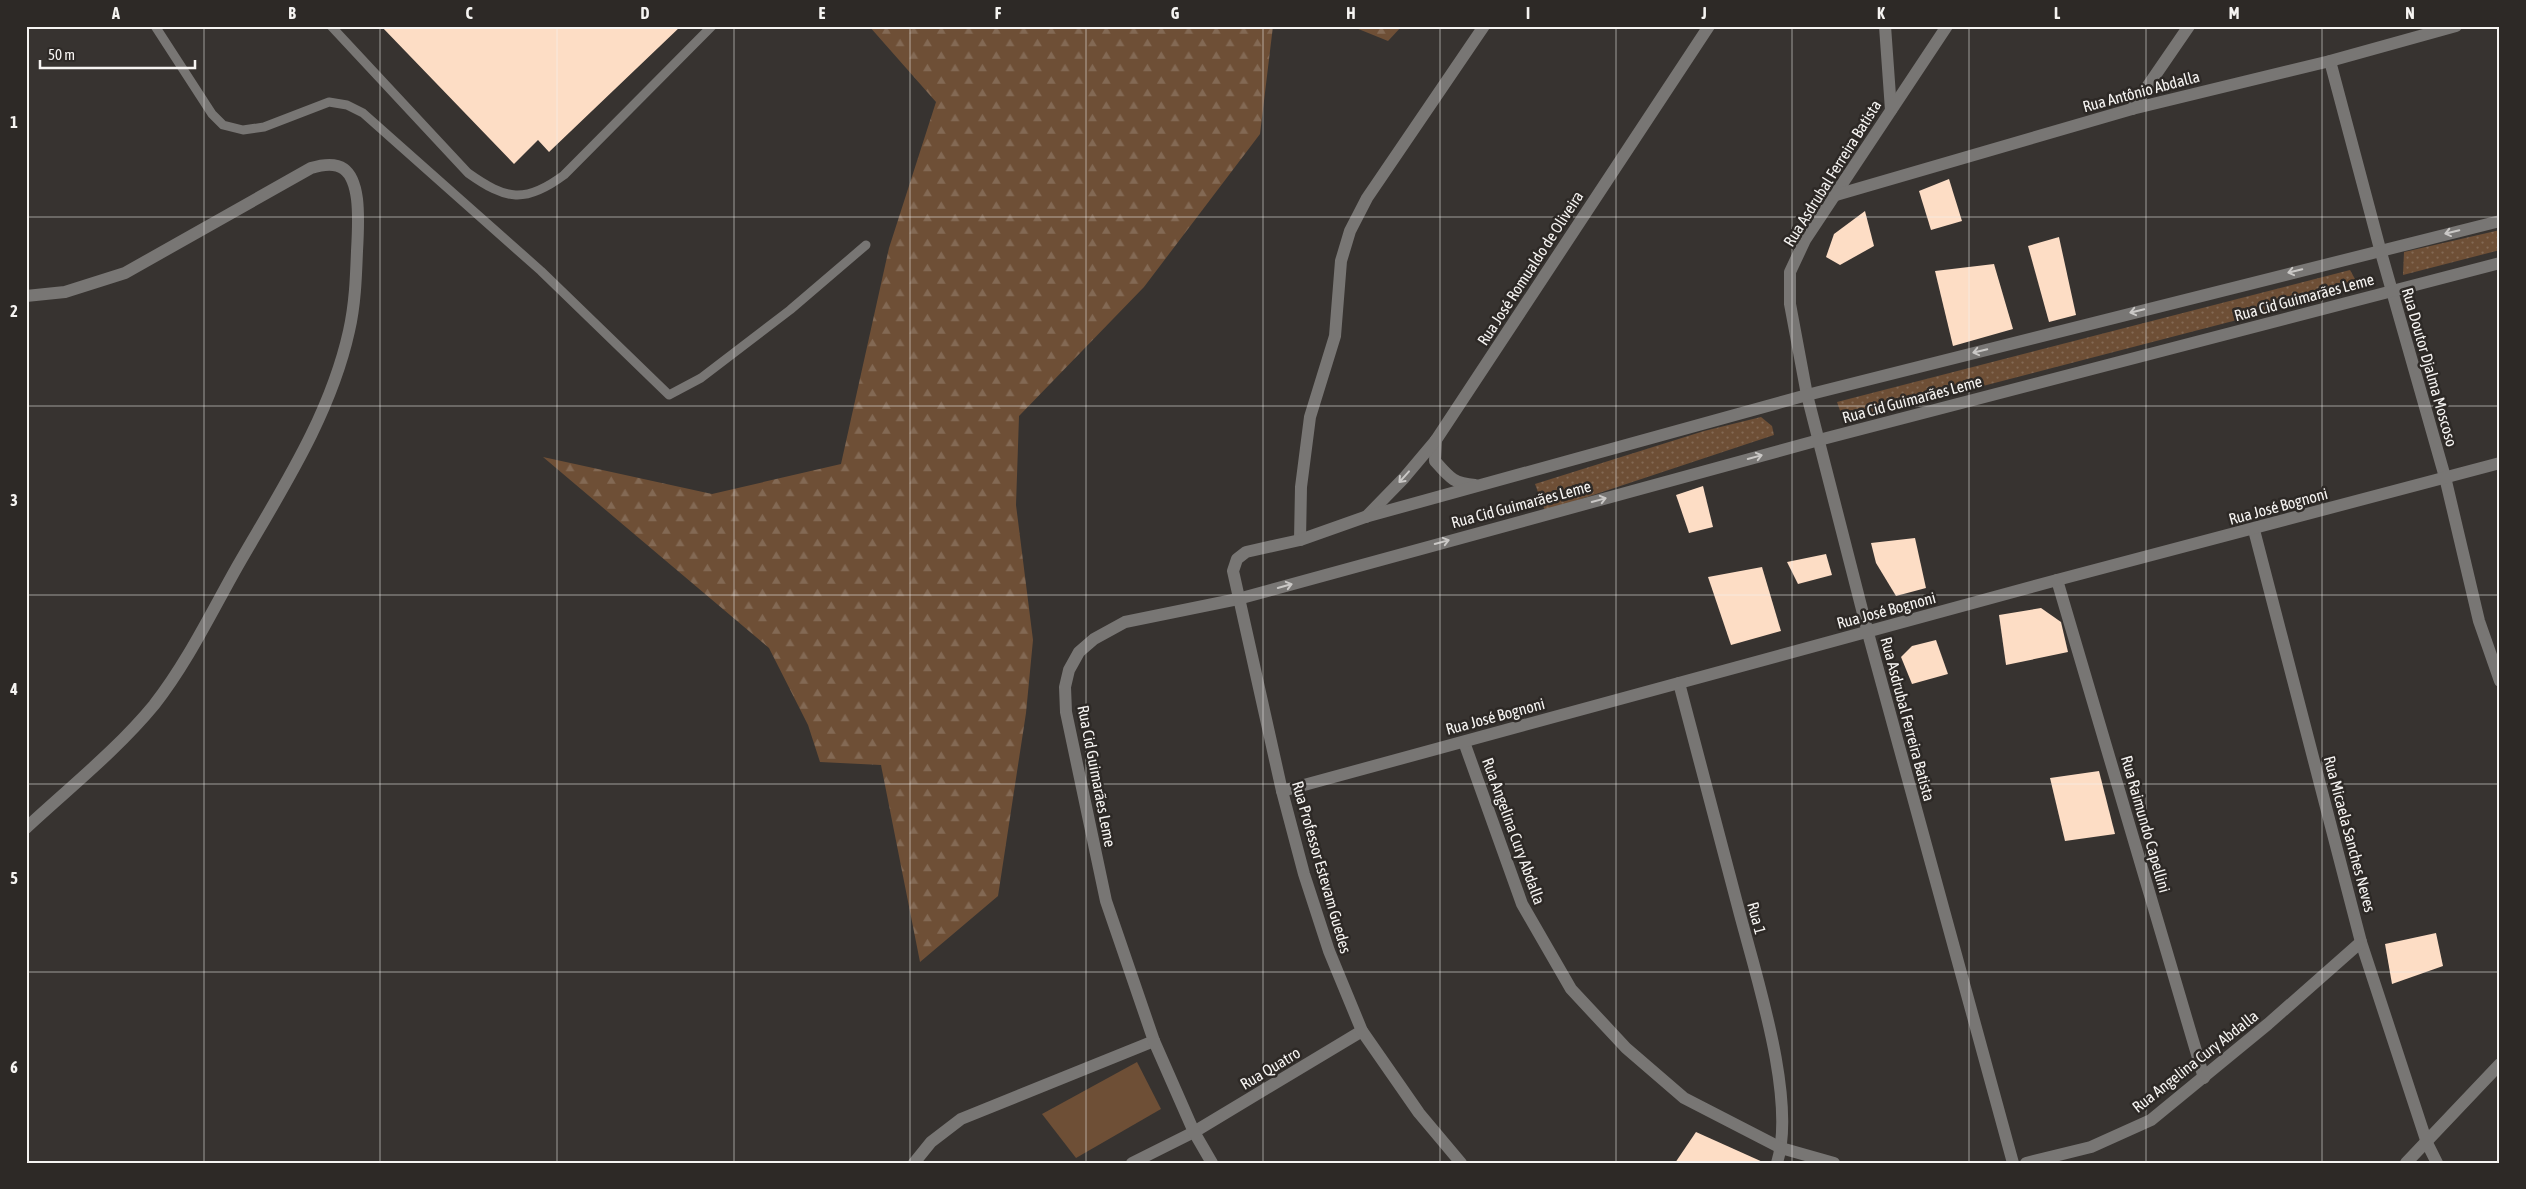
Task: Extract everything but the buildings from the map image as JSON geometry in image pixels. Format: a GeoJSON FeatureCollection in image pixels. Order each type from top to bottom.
{"type":"FeatureCollection","features":[{"type":"Feature","properties":{"kind":"street"},"geometry":{"type":"LineString","coordinates":[[1300,540],[1301,487],[1310,417],[1335,336],[1342,261],[1350,231],[1367,198],[1484,26]]}},
{"type":"Feature","properties":{"kind":"street","name":"Rua José Romualdo de Oliveira"},"geometry":{"type":"LineString","coordinates":[[1365,517],[1404,478],[1436,440],[1709,26]]}},
{"type":"Feature","properties":{"kind":"street"},"geometry":{"type":"LineString","coordinates":[[1885,26],[1891,110]]}},
{"type":"Feature","properties":{"kind":"street","name":"Rua Asdrubal Ferreira Batista"},"geometry":{"type":"LineString","coordinates":[[1947,26],[1805,240],[1790,272],[1790,304],[1818,440],[1868,633],[2014,1163]]}},
{"type":"Feature","properties":{"kind":"street"},"geometry":{"type":"LineString","coordinates":[[2132,109],[2189,26]]}},
{"type":"Feature","properties":{"kind":"street","name":"Rua Antônio Abdalla"},"geometry":{"type":"LineString","coordinates":[[1836,195],[2132,109],[2330,61],[2456,26]]}},
{"type":"Feature","properties":{"kind":"street","name":"Rua Doutor Djalma Moscoso"},"geometry":{"type":"LineString","coordinates":[[2330,61],[2380,249],[2445,477],[2479,621],[2500,681]]}},
{"type":"Feature","properties":{"kind":"street"},"geometry":{"type":"LineString","coordinates":[[26,296],[65,292],[125,273],[311,168],[325,163],[337,164],[348,172],[355,184],[358,208],[356,281],[350,331],[335,378],[314,432],[189,652],[154,705],[118,742],[26,828]]}},
{"type":"Feature","properties":{"kind":"street","name":"Rua Cid Guimarães Leme"},"geometry":{"type":"LineString","coordinates":[[1246,552],[1300,540],[1365,517],[1487,485],[1808,395],[2500,220]]}},
{"type":"Feature","properties":{"kind":"street","name":"Rua Cid Guimarães Leme"},"geometry":{"type":"LineString","coordinates":[[1212,1163],[1194,1132],[1154,1040],[1106,900],[1066,712],[1065,686],[1069,670],[1079,652],[1094,639],[1125,622],[1238,599],[1818,440],[2500,263]]}},
{"type":"Feature","properties":{"kind":"street"},"geometry":{"type":"LineString","coordinates":[[1436,440],[1436,461],[1458,484],[1487,485]]}},
{"type":"Feature","properties":{"kind":"street","name":"Rua José Bognoni"},"geometry":{"type":"LineString","coordinates":[[1282,790],[1868,633],[2058,580],[2254,530],[2500,463]]}},
{"type":"Feature","properties":{"kind":"street","name":"Rua Micaela Sanches Neves"},"geometry":{"type":"LineString","coordinates":[[2254,530],[2361,942],[2427,1143],[2437,1163]]}},
{"type":"Feature","properties":{"kind":"street","name":"Rua Professor Estevam Guedes"},"geometry":{"type":"LineString","coordinates":[[1246,552],[1237,559],[1233,571],[1238,599],[1282,790],[1304,874],[1328,952],[1362,1032],[1418,1113],[1461,1163]]}},
{"type":"Feature","properties":{"kind":"street","name":"Rua Raimundo Capellini"},"geometry":{"type":"LineString","coordinates":[[2058,580],[2204,1078]]}},
{"type":"Feature","properties":{"kind":"street","name":"Rua 1"},"geometry":{"type":"LineString","coordinates":[[1679,683],[1764,1008],[1782,1096],[1781,1148],[1777,1163]]}},
{"type":"Feature","properties":{"kind":"street","name":"Rua Angelina Cury Abdalla"},"geometry":{"type":"LineString","coordinates":[[1464,742],[1522,904],[1571,989],[1626,1048],[1684,1098],[1781,1148],[1834,1163]]}},
{"type":"Feature","properties":{"kind":"street","name":"Rua Angelina Cury Abdalla"},"geometry":{"type":"LineString","coordinates":[[2026,1163],[2091,1147],[2151,1120],[2204,1078],[2361,942]]}},
{"type":"Feature","properties":{"kind":"street","name":"Rua Quatro"},"geometry":{"type":"LineString","coordinates":[[1132,1163],[1194,1132],[1362,1032]]}},
{"type":"Feature","properties":{"kind":"street"},"geometry":{"type":"LineString","coordinates":[[914,1163],[931,1142],[961,1120],[1154,1040]]}},
{"type":"Feature","properties":{"kind":"street"},"geometry":{"type":"LineString","coordinates":[[2406,1163],[2500,1064]]}},
{"type":"Feature","properties":{"kind":"lane"},"geometry":{"type":"LineString","coordinates":[[155,26],[212,114],[223,125],[243,130],[264,127],[329,102],[347,105],[363,113],[541,272],[670,394],[702,378],[790,310],[866,245]]}},
{"type":"Feature","properties":{"kind":"lane"},"geometry":{"type":"LineString","coordinates":[[331,26],[468,173],[492,190],[521,196],[544,190],[564,175],[712,26]]}},
{"type":"Feature","properties":{"kind":"green space"},"geometry":{"type":"Polygon","coordinates":[[[869,26],[1273,26],[1260,134],[1144,287],[1019,416],[1016,505],[1033,640],[1026,713],[998,896],[920,962],[881,765],[820,762],[808,725],[769,648],[543,457],[712,494],[841,464],[889,248],[936,102],[869,26]]]}},
{"type":"Feature","properties":{"kind":"green space"},"geometry":{"type":"Polygon","coordinates":[[[1351,26],[1402,26],[1388,41],[1351,26]]]}},
{"type":"Feature","properties":{"kind":"green space"},"geometry":{"type":"Polygon","coordinates":[[[2500,230],[2500,250],[2403,275],[2404,252],[2500,230]]]}},
{"type":"Feature","properties":{"kind":"green space"},"geometry":{"type":"Polygon","coordinates":[[[2350,270],[2360,288],[1844,422],[1837,402],[2350,270]]]}},
{"type":"Feature","properties":{"kind":"green space"},"geometry":{"type":"Polygon","coordinates":[[[1761,417],[1772,426],[1774,435],[1545,511],[1535,484],[1704,431],[1761,417]]]}},
{"type":"Feature","properties":{"kind":"green space"},"geometry":{"type":"Polygon","coordinates":[[[1137,1062],[1161,1109],[1076,1158],[1042,1114],[1137,1062]]]}}]}
